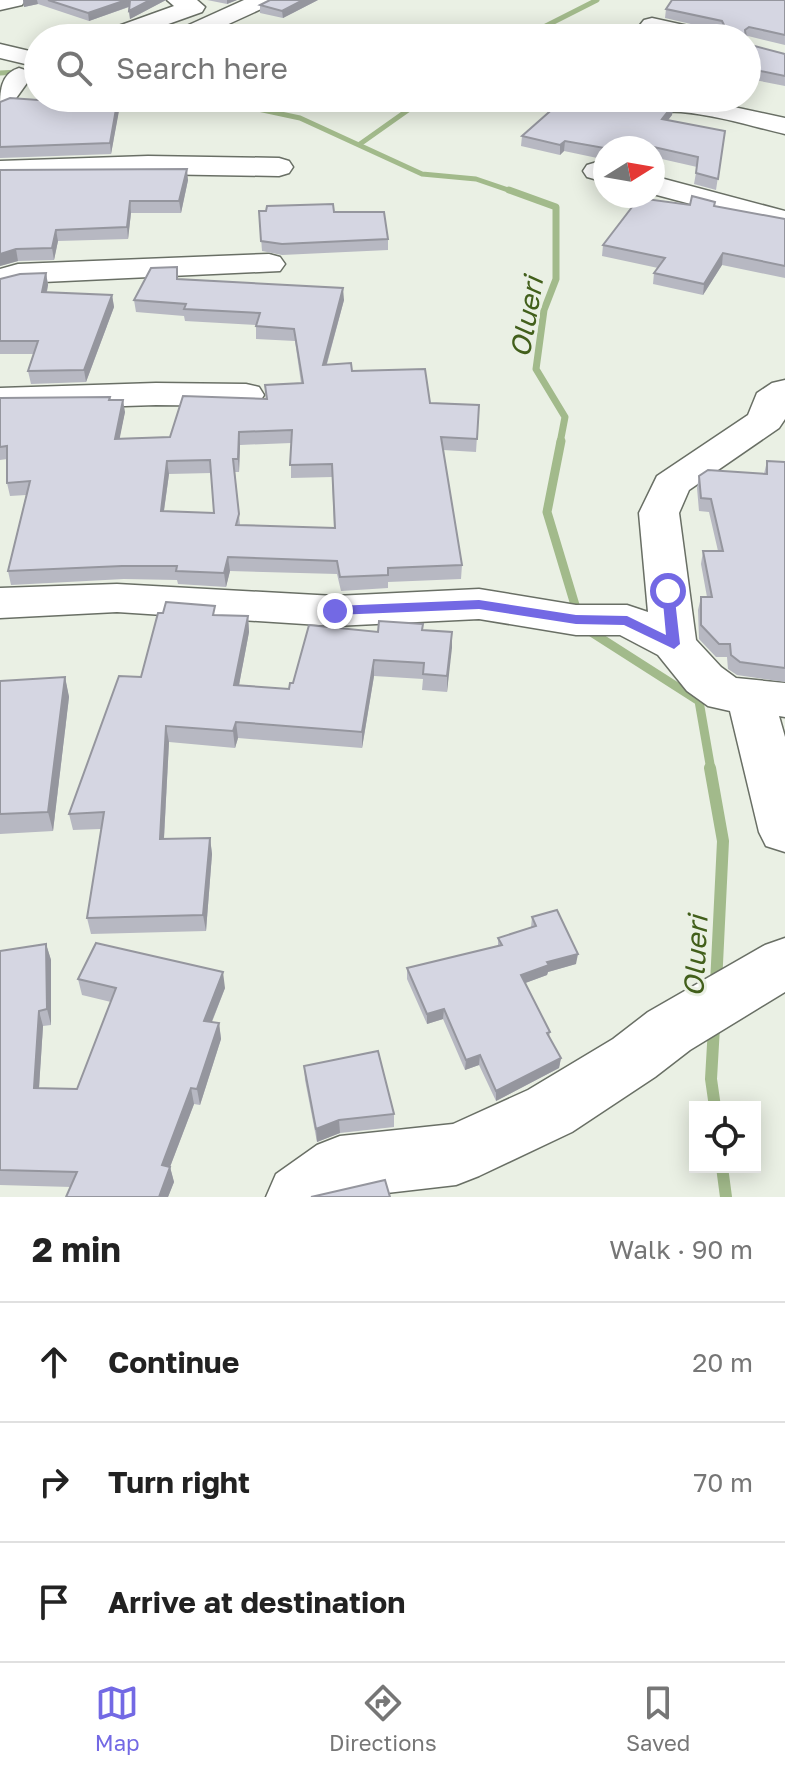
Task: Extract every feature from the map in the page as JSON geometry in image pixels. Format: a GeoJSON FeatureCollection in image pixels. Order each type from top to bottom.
{"type":"FeatureCollection","features":[{"type":"Feature","properties":{"kind":"street"},"geometry":{"type":"LineString","coordinates":[[0,3],[14,0]]}},
{"type":"Feature","properties":{"kind":"street"},"geometry":{"type":"LineString","coordinates":[[146,24],[194,7],[178,0]]}},
{"type":"Feature","properties":{"kind":"street"},"geometry":{"type":"LineString","coordinates":[[210,24],[262,0]]}},
{"type":"Feature","properties":{"kind":"street"},"geometry":{"type":"LineString","coordinates":[[0,51],[24,65]]}},
{"type":"Feature","properties":{"kind":"street"},"geometry":{"type":"LineString","coordinates":[[0,102],[24,74]]}},
{"type":"Feature","properties":{"kind":"street"},"geometry":{"type":"LineString","coordinates":[[717,112],[785,126]]}},
{"type":"Feature","properties":{"kind":"street"},"geometry":{"type":"LineString","coordinates":[[0,170],[148,165],[279,167]]}},
{"type":"Feature","properties":{"kind":"street"},"geometry":{"type":"LineString","coordinates":[[665,188],[785,220]]}},
{"type":"Feature","properties":{"kind":"street"},"geometry":{"type":"LineString","coordinates":[[0,280],[18,274],[97,269],[269,264]]}},
{"type":"Feature","properties":{"kind":"street"},"geometry":{"type":"LineString","coordinates":[[674,644],[659,513],[671,484],[766,420],[770,401],[785,391]]}},
{"type":"Feature","properties":{"kind":"street"},"geometry":{"type":"LineString","coordinates":[[0,399],[156,394],[246,395]]}},
{"type":"Feature","properties":{"kind":"street"},"geometry":{"type":"LineString","coordinates":[[0,603],[117,598],[335,611],[479,604],[576,620],[627,620],[674,644],[704,679],[725,694],[768,698],[785,832]]}},
{"type":"Feature","properties":{"kind":"street"},"geometry":{"type":"LineString","coordinates":[[299,1197],[340,1167],[456,1154],[550,1111],[634,1058],[669,1031],[785,962]]}},
{"type":"Feature","properties":{"kind":"building"},"geometry":{"type":"Polygon","coordinates":[[[48,0],[126,0],[88,13],[48,0]]]}},
{"type":"Feature","properties":{"kind":"building"},"geometry":{"type":"Polygon","coordinates":[[[130,0],[150,0],[129,11],[130,0]]]}},
{"type":"Feature","properties":{"kind":"building"},"geometry":{"type":"Polygon","coordinates":[[[270,0],[303,0],[282,11],[260,5],[270,0]]]}},
{"type":"Feature","properties":{"kind":"building"},"geometry":{"type":"Polygon","coordinates":[[[672,0],[785,0],[785,35],[761,30],[761,24],[724,24],[722,21],[666,9],[672,0]]]}},
{"type":"Feature","properties":{"kind":"building"},"geometry":{"type":"Polygon","coordinates":[[[761,48],[785,54],[785,76],[761,71],[761,48]]]}},
{"type":"Feature","properties":{"kind":"building"},"geometry":{"type":"Polygon","coordinates":[[[10,98],[24,99],[24,112],[116,112],[110,143],[0,147],[0,102],[10,98]]]}},
{"type":"Feature","properties":{"kind":"building"},"geometry":{"type":"Polygon","coordinates":[[[549,112],[668,112],[662,119],[725,131],[718,179],[696,173],[698,157],[665,150],[665,136],[593,136],[593,146],[565,141],[560,145],[522,136],[549,112]]]}},
{"type":"Feature","properties":{"kind":"building"},"geometry":{"type":"Polygon","coordinates":[[[187,169],[179,201],[130,201],[127,227],[56,230],[52,248],[16,249],[0,254],[0,170],[187,169]]]}},
{"type":"Feature","properties":{"kind":"building"},"geometry":{"type":"Polygon","coordinates":[[[692,196],[715,202],[714,206],[785,219],[785,266],[723,253],[704,284],[654,273],[665,258],[603,245],[631,208],[665,208],[665,202],[690,205],[692,196]]]}},
{"type":"Feature","properties":{"kind":"building"},"geometry":{"type":"Polygon","coordinates":[[[333,204],[334,212],[384,212],[388,239],[282,244],[261,241],[259,211],[266,211],[267,206],[333,204]]]}},
{"type":"Feature","properties":{"kind":"building"},"geometry":{"type":"Polygon","coordinates":[[[177,267],[177,279],[343,288],[323,365],[351,363],[352,371],[425,369],[430,403],[479,405],[477,439],[441,437],[462,565],[388,568],[388,575],[340,577],[337,561],[228,557],[224,573],[176,571],[177,566],[8,571],[30,481],[7,483],[7,446],[0,447],[0,398],[110,397],[109,400],[123,400],[115,439],[170,437],[183,396],[267,399],[265,385],[303,383],[294,329],[256,326],[260,313],[184,309],[186,304],[134,300],[151,268],[177,267]],[[292,430],[239,432],[238,459],[233,459],[239,514],[236,525],[335,528],[332,464],[290,465],[292,430]],[[210,460],[167,461],[161,511],[214,513],[210,460]]]}},
{"type":"Feature","properties":{"kind":"building"},"geometry":{"type":"Polygon","coordinates":[[[46,273],[42,292],[112,295],[84,370],[28,371],[38,341],[0,341],[0,279],[46,273]]]}},
{"type":"Feature","properties":{"kind":"building"},"geometry":{"type":"Polygon","coordinates":[[[767,461],[785,462],[785,668],[740,662],[731,655],[730,644],[719,644],[701,625],[701,597],[712,597],[703,551],[723,551],[711,499],[701,498],[699,476],[708,470],[767,474],[767,461]]]}},
{"type":"Feature","properties":{"kind":"building"},"geometry":{"type":"Polygon","coordinates":[[[166,602],[215,606],[213,615],[248,616],[234,685],[289,689],[309,625],[378,632],[379,621],[423,624],[422,630],[452,632],[447,676],[423,674],[424,663],[374,660],[362,732],[236,722],[233,731],[166,726],[160,839],[210,838],[203,915],[87,918],[104,812],[69,814],[119,676],[141,677],[158,613],[163,613],[166,602]]]}},
{"type":"Feature","properties":{"kind":"building"},"geometry":{"type":"Polygon","coordinates":[[[65,677],[48,812],[0,814],[0,681],[65,677]]]}},
{"type":"Feature","properties":{"kind":"building"},"geometry":{"type":"Polygon","coordinates":[[[557,910],[578,954],[547,962],[549,965],[521,975],[561,1058],[496,1091],[480,1055],[466,1060],[444,1009],[427,1014],[407,968],[502,945],[498,938],[536,926],[532,917],[557,910]]]}},
{"type":"Feature","properties":{"kind":"building"},"geometry":{"type":"Polygon","coordinates":[[[96,943],[223,972],[204,1021],[219,1023],[197,1089],[191,1088],[162,1165],[170,1167],[159,1197],[66,1197],[77,1172],[0,1170],[0,951],[46,944],[47,1009],[39,1011],[34,1088],[77,1089],[116,988],[78,979],[96,943]]]}},
{"type":"Feature","properties":{"kind":"building"},"geometry":{"type":"Polygon","coordinates":[[[378,1051],[394,1114],[339,1120],[316,1129],[304,1066],[378,1051]]]}},
{"type":"Feature","properties":{"kind":"building"},"geometry":{"type":"Polygon","coordinates":[[[385,1180],[390,1197],[311,1197],[385,1180]]]}},
{"type":"Feature","properties":{"kind":"waterway"},"geometry":{"type":"LineString","coordinates":[[550,24],[597,0]]}},
{"type":"Feature","properties":{"kind":"waterway","name":"Olueri"},"geometry":{"type":"LineString","coordinates":[[0,73],[24,72]]}},
{"type":"Feature","properties":{"kind":"waterway","name":"Olueri"},"geometry":{"type":"LineString","coordinates":[[272,112],[300,118],[422,174],[476,179],[514,192]]}},
{"type":"Feature","properties":{"kind":"waterway"},"geometry":{"type":"LineString","coordinates":[[360,144],[405,112]]}},
{"type":"Feature","properties":{"kind":"waterway","name":"Olueri"},"geometry":{"type":"LineString","coordinates":[[509,190],[556,207],[556,279],[544,310],[536,369],[565,417],[560,443]]}},
{"type":"Feature","properties":{"kind":"waterway","name":"Olueri"},"geometry":{"type":"LineString","coordinates":[[561,441],[547,512],[578,615]]}},
{"type":"Feature","properties":{"kind":"waterway","name":"Olueri"},"geometry":{"type":"LineString","coordinates":[[588,630],[699,701],[711,770]]}},
{"type":"Feature","properties":{"kind":"waterway","name":"Olueri"},"geometry":{"type":"LineString","coordinates":[[710,768],[723,841],[716,984]]}},
{"type":"Feature","properties":{"kind":"waterway","name":"Olueri"},"geometry":{"type":"LineString","coordinates":[[714,1027],[711,1079],[714,1101]]}},
{"type":"Feature","properties":{"kind":"waterway","name":"Olueri"},"geometry":{"type":"LineString","coordinates":[[723,1173],[726,1197]]}},
{"type":"Feature","properties":{"kind":"route"},"geometry":{"type":"LineString","coordinates":[[335,611],[479,604],[576,620],[627,620],[674,644],[668,591]]}}]}
